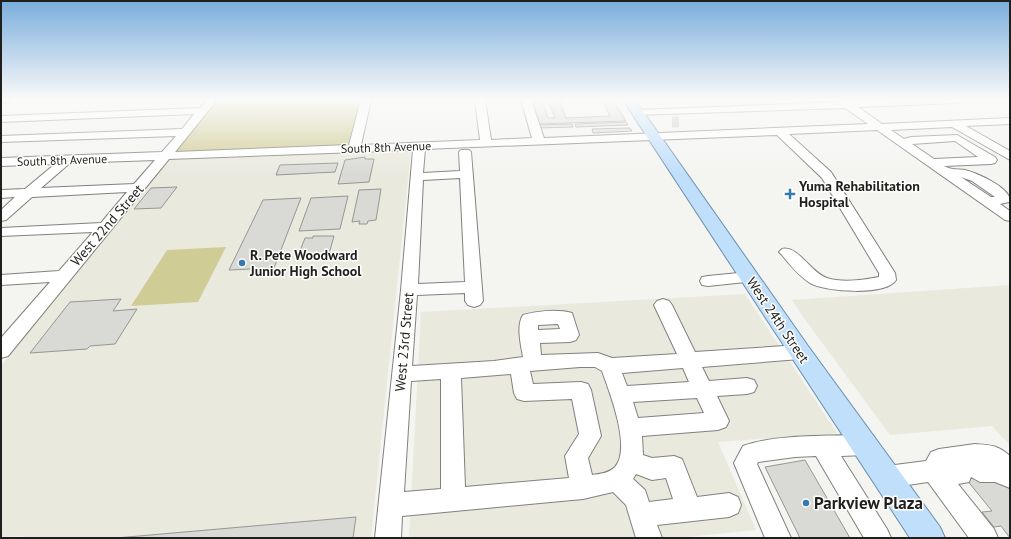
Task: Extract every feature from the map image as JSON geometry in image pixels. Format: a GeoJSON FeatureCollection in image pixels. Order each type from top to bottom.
{"type":"FeatureCollection","features":[{"type":"Feature","properties":{"kind":"main road","name":"West 24th Street"},"geometry":{"type":"LineString","coordinates":[[666,125],[669,127],[750,277],[929,538]]}},
{"type":"Feature","properties":{"kind":"street","name":"West 22nd Street"},"geometry":{"type":"LineString","coordinates":[[5,343],[192,125]]}},
{"type":"Feature","properties":{"kind":"street"},"geometry":{"type":"LineString","coordinates":[[354,148],[360,125]]}},
{"type":"Feature","properties":{"kind":"street"},"geometry":{"type":"LineString","coordinates":[[484,125],[486,143]]}},
{"type":"Feature","properties":{"kind":"street"},"geometry":{"type":"LineString","coordinates":[[534,125],[539,141]]}},
{"type":"Feature","properties":{"kind":"street"},"geometry":{"type":"LineString","coordinates":[[669,127],[676,125]]}},
{"type":"Feature","properties":{"kind":"street"},"geometry":{"type":"LineString","coordinates":[[669,127],[708,125]]}},
{"type":"Feature","properties":{"kind":"street"},"geometry":{"type":"LineString","coordinates":[[711,125],[718,134]]}},
{"type":"Feature","properties":{"kind":"street"},"geometry":{"type":"LineString","coordinates":[[739,125],[746,132]]}},
{"type":"Feature","properties":{"kind":"street","name":"South 8th Avenue"},"geometry":{"type":"LineString","coordinates":[[1,162],[539,141],[669,127],[718,134],[900,125]]}},
{"type":"Feature","properties":{"kind":"street"},"geometry":{"type":"LineString","coordinates":[[957,125],[1010,156]]}},
{"type":"Feature","properties":{"kind":"street"},"geometry":{"type":"LineString","coordinates":[[879,126],[946,172],[960,172],[969,174],[1002,195],[1004,199],[988,202],[1009,215]]}},
{"type":"Feature","properties":{"kind":"street"},"geometry":{"type":"LineString","coordinates":[[779,131],[812,160],[836,188],[887,273],[888,280],[880,283],[838,286],[825,285],[814,280],[787,252]]}},
{"type":"Feature","properties":{"kind":"street"},"geometry":{"type":"LineString","coordinates":[[1,139],[186,132]]}},
{"type":"Feature","properties":{"kind":"street"},"geometry":{"type":"LineString","coordinates":[[903,143],[911,140],[957,138],[992,160],[932,162]]}},
{"type":"Feature","properties":{"kind":"street","name":"West 23rd Street"},"geometry":{"type":"LineString","coordinates":[[388,538],[409,290],[419,146]]}},
{"type":"Feature","properties":{"kind":"street"},"geometry":{"type":"LineString","coordinates":[[409,290],[474,294],[465,152]]}},
{"type":"Feature","properties":{"kind":"street"},"geometry":{"type":"LineString","coordinates":[[1,217],[66,160]]}},
{"type":"Feature","properties":{"kind":"street"},"geometry":{"type":"LineString","coordinates":[[417,177],[467,174]]}},
{"type":"Feature","properties":{"kind":"street"},"geometry":{"type":"LineString","coordinates":[[1,194],[139,188]]}},
{"type":"Feature","properties":{"kind":"street"},"geometry":{"type":"LineString","coordinates":[[1,232],[105,227]]}},
{"type":"Feature","properties":{"kind":"street"},"geometry":{"type":"LineString","coordinates":[[1,280],[62,276]]}},
{"type":"Feature","properties":{"kind":"street"},"geometry":{"type":"LineString","coordinates":[[708,281],[750,277]]}},
{"type":"Feature","properties":{"kind":"street"},"geometry":{"type":"LineString","coordinates":[[629,428],[718,421],[663,305]]}},
{"type":"Feature","properties":{"kind":"street"},"geometry":{"type":"LineString","coordinates":[[530,338],[524,393],[581,390],[590,436],[576,456],[583,488]]}},
{"type":"Feature","properties":{"kind":"street"},"geometry":{"type":"LineString","coordinates":[[402,374],[494,369],[526,364],[598,360],[610,366],[800,352]]}},
{"type":"Feature","properties":{"kind":"street"},"geometry":{"type":"LineString","coordinates":[[610,366],[620,395],[633,443],[624,470],[636,498],[649,538]]}},
{"type":"Feature","properties":{"kind":"street"},"geometry":{"type":"LineString","coordinates":[[451,371],[453,500]]}},
{"type":"Feature","properties":{"kind":"street"},"geometry":{"type":"LineString","coordinates":[[620,395],[747,386]]}},
{"type":"Feature","properties":{"kind":"street"},"geometry":{"type":"LineString","coordinates":[[778,538],[745,463],[751,453],[795,447],[865,445]]}},
{"type":"Feature","properties":{"kind":"street"},"geometry":{"type":"LineString","coordinates":[[823,447],[878,538]]}},
{"type":"Feature","properties":{"kind":"street"},"geometry":{"type":"LineString","coordinates":[[933,471],[939,459],[974,454],[994,456],[1010,471]]}},
{"type":"Feature","properties":{"kind":"street"},"geometry":{"type":"LineString","coordinates":[[390,505],[583,488],[605,484],[624,470],[652,469],[674,466],[689,510]]}},
{"type":"Feature","properties":{"kind":"street"},"geometry":{"type":"LineString","coordinates":[[887,477],[933,471],[970,472],[997,470],[1010,477]]}},
{"type":"Feature","properties":{"kind":"street"},"geometry":{"type":"LineString","coordinates":[[933,471],[986,538]]}},
{"type":"Feature","properties":{"kind":"street"},"geometry":{"type":"LineString","coordinates":[[642,515],[729,505]]}},
{"type":"Feature","properties":{"kind":"shaded area"},"geometry":{"type":"Polygon","coordinates":[[[198,125],[354,125],[348,145],[176,152],[198,125]]]}},
{"type":"Feature","properties":{"kind":"shaded area","name":"R. Pete Woodward Junior High School"},"geometry":{"type":"Polygon","coordinates":[[[411,150],[371,538],[1,537],[1,366],[169,160],[411,150]]]}},
{"type":"Feature","properties":{"kind":"shaded area"},"geometry":{"type":"Polygon","coordinates":[[[226,247],[198,302],[131,306],[167,250],[226,247]]]}},
{"type":"Feature","properties":{"kind":"shaded area"},"geometry":{"type":"Polygon","coordinates":[[[1010,285],[1010,445],[992,426],[890,435],[792,300],[1010,285]]]}},
{"type":"Feature","properties":{"kind":"shaded area"},"geometry":{"type":"Polygon","coordinates":[[[745,294],[837,433],[718,442],[756,530],[676,538],[409,538],[421,312],[745,294]]]}},
{"type":"Feature","properties":{"kind":"building"},"geometry":{"type":"Polygon","coordinates":[[[537,125],[572,125],[573,127],[538,128],[537,125]]]}},
{"type":"Feature","properties":{"kind":"building"},"geometry":{"type":"Polygon","coordinates":[[[575,125],[624,125],[576,127],[575,125]]]}},
{"type":"Feature","properties":{"kind":"building"},"geometry":{"type":"Polygon","coordinates":[[[630,128],[632,131],[593,133],[592,129],[630,128]]]}},
{"type":"Feature","properties":{"kind":"building"},"geometry":{"type":"Polygon","coordinates":[[[365,157],[365,159],[374,159],[369,182],[338,184],[345,160],[365,157]]]}},
{"type":"Feature","properties":{"kind":"building"},"geometry":{"type":"Polygon","coordinates":[[[338,163],[335,172],[276,175],[280,165],[338,163]]]}},
{"type":"Feature","properties":{"kind":"building"},"geometry":{"type":"Polygon","coordinates":[[[177,187],[161,208],[134,209],[151,188],[177,187]]]}},
{"type":"Feature","properties":{"kind":"building"},"geometry":{"type":"Polygon","coordinates":[[[381,189],[376,220],[368,221],[367,224],[359,224],[360,221],[352,222],[359,190],[381,189]]]}},
{"type":"Feature","properties":{"kind":"building"},"geometry":{"type":"Polygon","coordinates":[[[348,196],[340,229],[299,231],[311,198],[348,196]]]}},
{"type":"Feature","properties":{"kind":"building"},"geometry":{"type":"Polygon","coordinates":[[[301,198],[274,268],[229,270],[263,200],[301,198]]]}},
{"type":"Feature","properties":{"kind":"building"},"geometry":{"type":"Polygon","coordinates":[[[313,236],[334,236],[329,254],[298,256],[305,238],[313,238],[313,236]]]}},
{"type":"Feature","properties":{"kind":"building"},"geometry":{"type":"Polygon","coordinates":[[[121,299],[113,311],[137,309],[115,344],[90,346],[87,349],[30,353],[70,302],[121,299]]]}},
{"type":"Feature","properties":{"kind":"building","name":"Parkview Plaza"},"geometry":{"type":"Polygon","coordinates":[[[805,460],[850,538],[800,538],[765,467],[805,460]]]}},
{"type":"Feature","properties":{"kind":"building"},"geometry":{"type":"Polygon","coordinates":[[[953,463],[998,477],[1010,490],[1010,538],[1001,526],[994,527],[982,512],[992,511],[953,463]]]}},
{"type":"Feature","properties":{"kind":"building"},"geometry":{"type":"Polygon","coordinates":[[[356,517],[353,538],[116,538],[356,517]]]}},
{"type":"Feature","properties":{"kind":"place","name":"Yuma Rehabilitation Hospital"},"geometry":{"type":"Point","coordinates":[790,194]}},
{"type":"Feature","properties":{"kind":"place","name":"R. Pete Woodward Junior High School"},"geometry":{"type":"Point","coordinates":[242,263]}},
{"type":"Feature","properties":{"kind":"place","name":"Parkview Plaza"},"geometry":{"type":"Point","coordinates":[806,503]}}]}
